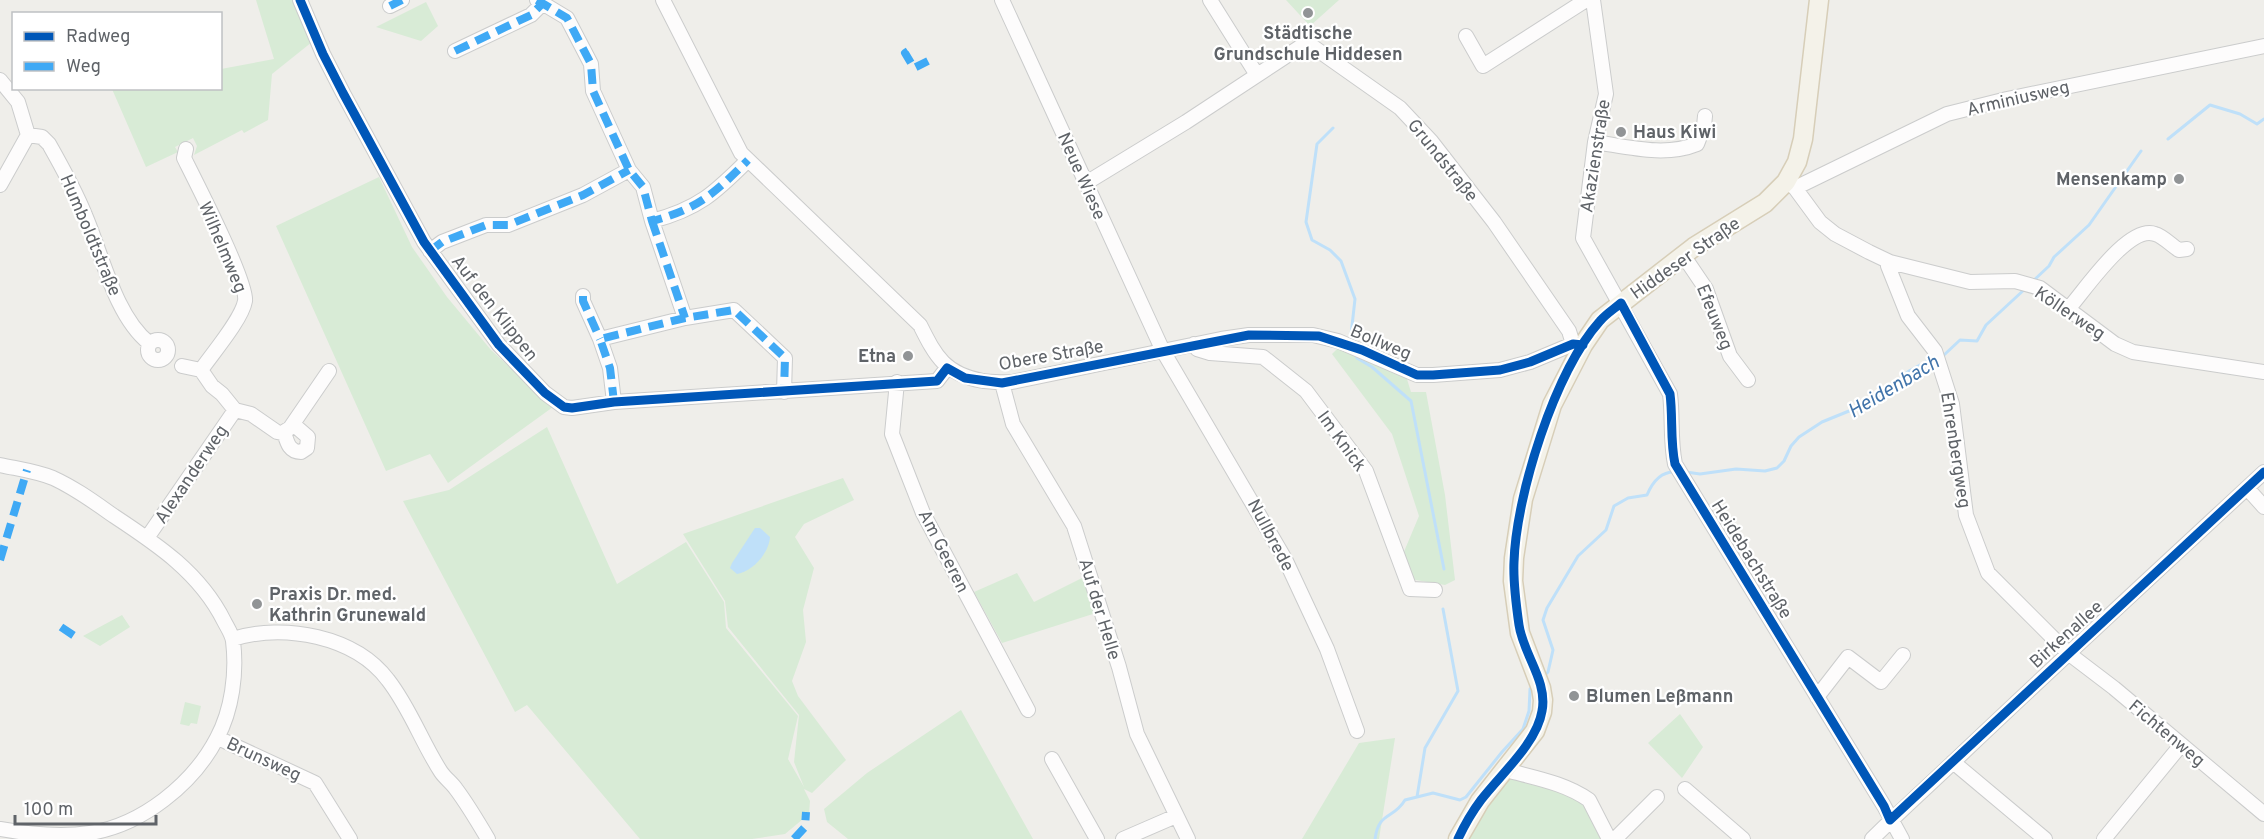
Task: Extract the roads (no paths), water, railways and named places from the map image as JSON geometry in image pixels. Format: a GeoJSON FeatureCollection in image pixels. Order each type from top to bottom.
{"type":"FeatureCollection","features":[{"type":"Feature","properties":{"kind":"main road","name":"Hiddeser Straße"},"geometry":{"type":"LineString","coordinates":[[1458,839],[1480,801],[1536,731],[1539,722],[1543,700],[1539,681],[1520,633],[1513,581],[1514,558],[1523,499],[1547,419],[1578,344],[1600,320],[1683,255],[1791,185],[1803,138],[1819,0]]}},
{"type":"Feature","properties":{"kind":"street","name":"Auf den Klippen"},"geometry":{"type":"LineString","coordinates":[[300,0],[323,54],[347,101],[430,251],[500,345],[545,393],[564,407],[937,381],[947,368]]}},
{"type":"Feature","properties":{"kind":"street"},"geometry":{"type":"LineString","coordinates":[[663,0],[741,153],[920,325],[932,349],[947,368]]}},
{"type":"Feature","properties":{"kind":"street","name":"Neue Wiese"},"geometry":{"type":"LineString","coordinates":[[1002,0],[1163,351]]}},
{"type":"Feature","properties":{"kind":"street"},"geometry":{"type":"LineString","coordinates":[[1210,0],[1257,75]]}},
{"type":"Feature","properties":{"kind":"street"},"geometry":{"type":"LineString","coordinates":[[1466,36],[1483,66],[1586,0]]}},
{"type":"Feature","properties":{"kind":"street","name":"Akazienstraße"},"geometry":{"type":"LineString","coordinates":[[1593,0],[1606,94],[1595,142],[1583,238],[1621,303]]}},
{"type":"Feature","properties":{"kind":"street"},"geometry":{"type":"LineString","coordinates":[[455,51],[531,15],[539,2],[567,18],[591,64],[593,91],[629,170],[644,187],[652,221],[685,318]]}},
{"type":"Feature","properties":{"kind":"street","name":"Grundstraße"},"geometry":{"type":"LineString","coordinates":[[1086,183],[1186,122],[1303,45],[1312,46],[1400,108],[1431,141],[1494,222],[1578,344]]}},
{"type":"Feature","properties":{"kind":"street","name":"Arminiusweg"},"geometry":{"type":"LineString","coordinates":[[1791,185],[1947,114],[2007,99],[2264,46]]}},
{"type":"Feature","properties":{"kind":"street"},"geometry":{"type":"LineString","coordinates":[[0,80],[20,108],[28,135],[0,185]]}},
{"type":"Feature","properties":{"kind":"street"},"geometry":{"type":"LineString","coordinates":[[1595,142],[1665,151],[1683,150],[1697,144],[1705,116]]}},
{"type":"Feature","properties":{"kind":"street","name":"Humboldtstraße"},"geometry":{"type":"LineString","coordinates":[[28,135],[42,136],[49,144],[84,212],[118,299],[130,322],[149,342]]}},
{"type":"Feature","properties":{"kind":"street","name":"Wilhelmweg"},"geometry":{"type":"LineString","coordinates":[[186,149],[184,158],[236,268],[245,299],[241,312],[201,370]]}},
{"type":"Feature","properties":{"kind":"street"},"geometry":{"type":"LineString","coordinates":[[652,221],[677,215],[696,206],[715,192],[748,160]]}},
{"type":"Feature","properties":{"kind":"street"},"geometry":{"type":"LineString","coordinates":[[430,251],[442,242],[486,225],[508,225],[584,195],[629,170]]}},
{"type":"Feature","properties":{"kind":"street","name":"Köllerweg"},"geometry":{"type":"LineString","coordinates":[[1791,185],[1820,222],[1835,234],[1890,262],[1970,282],[2015,280],[2040,288],[2115,344],[2133,352],[2264,372]]}},
{"type":"Feature","properties":{"kind":"street"},"geometry":{"type":"LineString","coordinates":[[2069,308],[2121,247],[2140,233],[2155,233],[2179,250],[2187,249]]}},
{"type":"Feature","properties":{"kind":"street","name":"Efeuweg"},"geometry":{"type":"LineString","coordinates":[[1683,255],[1706,289],[1730,356],[1748,380]]}},
{"type":"Feature","properties":{"kind":"street","name":"Ehrenbergweg"},"geometry":{"type":"LineString","coordinates":[[1890,262],[1888,266],[1908,315],[1936,356],[1952,404],[1966,514],[1988,573],[2068,653]]}},
{"type":"Feature","properties":{"kind":"street"},"geometry":{"type":"LineString","coordinates":[[583,296],[582,301],[600,339],[610,368],[614,402]]}},
{"type":"Feature","properties":{"kind":"street","name":"Heidebachstraße"},"geometry":{"type":"LineString","coordinates":[[1621,303],[1670,394],[1675,464],[1902,839]]}},
{"type":"Feature","properties":{"kind":"street"},"geometry":{"type":"LineString","coordinates":[[600,339],[685,318],[734,310],[785,358],[784,392]]}},
{"type":"Feature","properties":{"kind":"street","name":"Bollweg"},"geometry":{"type":"LineString","coordinates":[[1163,351],[1249,335],[1313,335],[1362,350],[1417,375],[1434,375],[1500,370],[1530,362],[1578,344]]}},
{"type":"Feature","properties":{"kind":"street","name":"Im Knick"},"geometry":{"type":"LineString","coordinates":[[1194,345],[1197,349],[1210,353],[1263,357],[1306,391],[1366,471],[1410,589],[1435,590]]}},
{"type":"Feature","properties":{"kind":"street","name":"Obere Straße"},"geometry":{"type":"LineString","coordinates":[[947,368],[965,378],[1002,383],[1163,351]]}},
{"type":"Feature","properties":{"kind":"street","name":"Nullbrede"},"geometry":{"type":"LineString","coordinates":[[1163,351],[1249,494],[1285,559],[1327,649],[1357,731]]}},
{"type":"Feature","properties":{"kind":"street"},"geometry":{"type":"LineString","coordinates":[[182,366],[201,370],[212,386],[235,410],[250,414],[277,432],[288,428],[329,371]]}},
{"type":"Feature","properties":{"kind":"street","name":"Am Geeren"},"geometry":{"type":"LineString","coordinates":[[897,382],[892,434],[919,503],[1028,710]]}},
{"type":"Feature","properties":{"kind":"street","name":"Auf der Helle"},"geometry":{"type":"LineString","coordinates":[[1002,383],[1014,424],[1074,526],[1119,667],[1137,734],[1188,839]]}},
{"type":"Feature","properties":{"kind":"street","name":"Alexanderweg"},"geometry":{"type":"LineString","coordinates":[[147,538],[235,410]]}},
{"type":"Feature","properties":{"kind":"street"},"geometry":{"type":"LineString","coordinates":[[0,465],[32,471],[73,488],[147,538],[189,570],[204,586],[233,639],[233,694],[218,738],[198,766],[174,792],[145,812],[116,826],[91,833],[56,834],[0,829]]}},
{"type":"Feature","properties":{"kind":"street","name":"Birkenallee"},"geometry":{"type":"LineString","coordinates":[[1872,839],[2068,653],[2264,472]]}},
{"type":"Feature","properties":{"kind":"street"},"geometry":{"type":"LineString","coordinates":[[2247,488],[2264,507]]}},
{"type":"Feature","properties":{"kind":"street"},"geometry":{"type":"LineString","coordinates":[[233,639],[248,635],[288,633],[324,637],[355,650],[388,679],[442,773],[455,787],[489,839]]}},
{"type":"Feature","properties":{"kind":"street","name":"Fichtenweg"},"geometry":{"type":"LineString","coordinates":[[2068,653],[2264,814]]}},
{"type":"Feature","properties":{"kind":"street"},"geometry":{"type":"LineString","coordinates":[[1817,697],[1848,657],[1881,682],[1903,655]]}},
{"type":"Feature","properties":{"kind":"street","name":"Brunsweg"},"geometry":{"type":"LineString","coordinates":[[218,738],[315,783],[350,839]]}},
{"type":"Feature","properties":{"kind":"street"},"geometry":{"type":"LineString","coordinates":[[2104,839],[2181,745]]}},
{"type":"Feature","properties":{"kind":"street"},"geometry":{"type":"LineString","coordinates":[[1052,759],[1097,839]]}},
{"type":"Feature","properties":{"kind":"street"},"geometry":{"type":"LineString","coordinates":[[1953,762],[2045,839]]}},
{"type":"Feature","properties":{"kind":"street"},"geometry":{"type":"LineString","coordinates":[[1506,770],[1579,793],[1589,800],[1609,839]]}},
{"type":"Feature","properties":{"kind":"street"},"geometry":{"type":"LineString","coordinates":[[1685,789],[1743,839]]}},
{"type":"Feature","properties":{"kind":"street"},"geometry":{"type":"LineString","coordinates":[[1615,839],[1657,797]]}},
{"type":"Feature","properties":{"kind":"street"},"geometry":{"type":"LineString","coordinates":[[1123,839],[1176,816]]}},
{"type":"Feature","properties":{"kind":"water"},"geometry":{"type":"Polygon","coordinates":[[[755,528],[760,528],[770,537],[767,549],[754,565],[737,574],[730,568],[755,528]]]}},
{"type":"Feature","properties":{"kind":"waterway","name":"Heidenbach"},"geometry":{"type":"LineString","coordinates":[[2168,139],[2210,105],[2240,114],[2257,124],[2264,119]]}},
{"type":"Feature","properties":{"kind":"waterway"},"geometry":{"type":"LineString","coordinates":[[1333,128],[1317,144],[1306,222],[1312,240],[1330,250],[1341,261],[1355,299],[1351,335],[1353,342]]}},
{"type":"Feature","properties":{"kind":"waterway","name":"Heidenbach"},"geometry":{"type":"LineString","coordinates":[[2033,281],[2049,266],[2054,257],[2089,225],[2141,151]]}},
{"type":"Feature","properties":{"kind":"waterway","name":"Heidenbach"},"geometry":{"type":"LineString","coordinates":[[1940,356],[1960,340],[1977,341],[1986,325],[2026,288]]}},
{"type":"Feature","properties":{"kind":"waterway"},"geometry":{"type":"LineString","coordinates":[[1356,355],[1411,401],[1444,569]]}},
{"type":"Feature","properties":{"kind":"waterway","name":"Heidenbach"},"geometry":{"type":"LineString","coordinates":[[1686,472],[1700,474],[1736,469],[1765,471],[1777,468],[1799,437],[1822,422],[1876,400],[1909,371],[1933,358]]}},
{"type":"Feature","properties":{"kind":"waterway","name":"Heidenbach"},"geometry":{"type":"LineString","coordinates":[[1543,677],[1548,672],[1553,650],[1543,620],[1547,608],[1578,556],[1606,530],[1614,506],[1628,498],[1647,495],[1657,479],[1669,472],[1674,472]]}},
{"type":"Feature","properties":{"kind":"waterway"},"geometry":{"type":"LineString","coordinates":[[1417,797],[1425,748],[1458,691],[1443,609]]}},
{"type":"Feature","properties":{"kind":"waterway","name":"Heidenbach"},"geometry":{"type":"LineString","coordinates":[[1375,839],[1383,820],[1396,811],[1405,800],[1433,793],[1460,800],[1466,797],[1523,729],[1529,711],[1530,689],[1534,686]]}},
{"type":"Feature","properties":{"kind":"place","name":"Städtische Grundschule Hiddesen"},"geometry":{"type":"Point","coordinates":[1308,13]}},
{"type":"Feature","properties":{"kind":"place","name":"Haus Kiwi"},"geometry":{"type":"Point","coordinates":[1621,132]}},
{"type":"Feature","properties":{"kind":"place","name":"Mensenkamp"},"geometry":{"type":"Point","coordinates":[2179,179]}},
{"type":"Feature","properties":{"kind":"place","name":"Etna"},"geometry":{"type":"Point","coordinates":[908,356]}},
{"type":"Feature","properties":{"kind":"place","name":"Praxis Dr. med. Kathrin Grunewald"},"geometry":{"type":"Point","coordinates":[257,604]}},
{"type":"Feature","properties":{"kind":"place","name":"Blumen Leßmann"},"geometry":{"type":"Point","coordinates":[1574,696]}}]}
